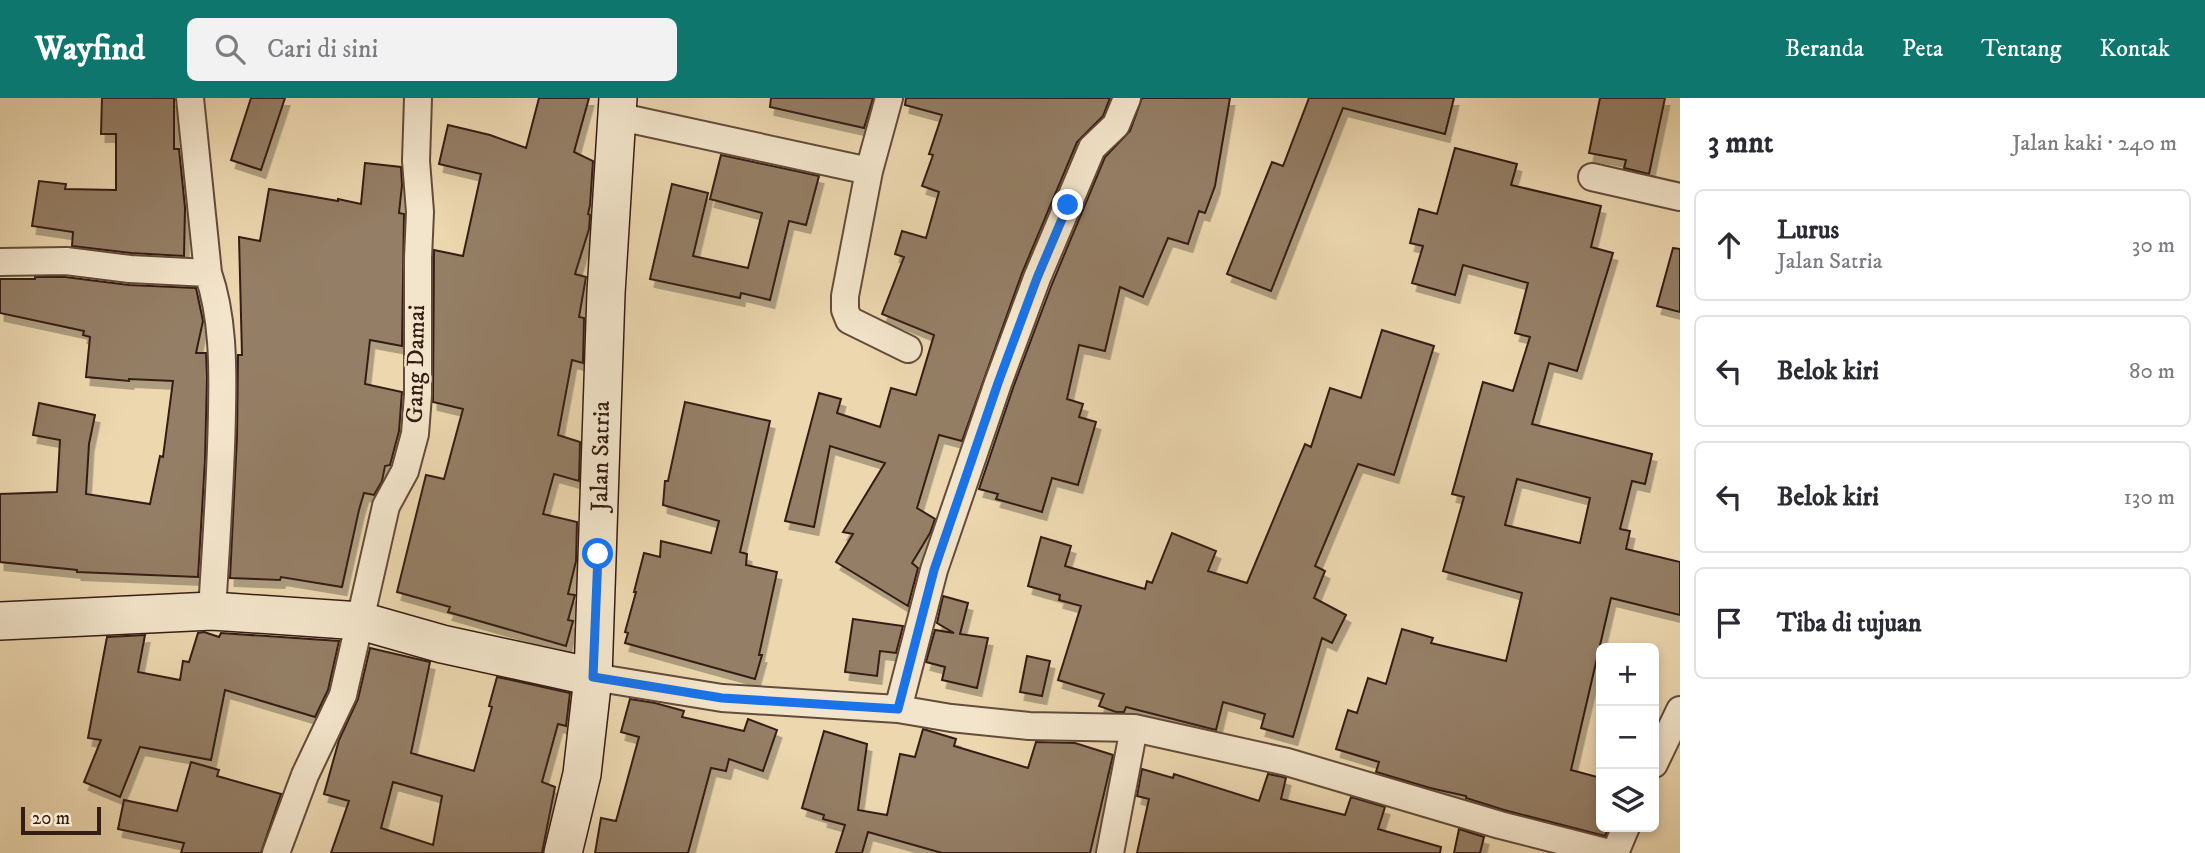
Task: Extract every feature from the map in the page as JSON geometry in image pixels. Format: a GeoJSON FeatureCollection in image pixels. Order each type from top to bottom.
{"type":"FeatureCollection","features":[{"type":"Feature","properties":{"kind":"street"},"geometry":{"type":"LineString","coordinates":[[190,98],[208,273],[215,294],[223,368],[212,611]]}},
{"type":"Feature","properties":{"kind":"street","name":"Gang Damai"},"geometry":{"type":"LineString","coordinates":[[276,853],[306,775],[343,695],[386,506],[405,471],[415,434],[418,395],[420,212],[416,161],[418,98]]}},
{"type":"Feature","properties":{"kind":"street"},"geometry":{"type":"LineString","coordinates":[[889,98],[869,171],[845,296],[845,310],[849,320],[908,349]]}},
{"type":"Feature","properties":{"kind":"street"},"geometry":{"type":"LineString","coordinates":[[898,709],[934,570],[998,383],[1092,148],[1116,125],[1127,98]]}},
{"type":"Feature","properties":{"kind":"street"},"geometry":{"type":"LineString","coordinates":[[617,107],[869,171]]}},
{"type":"Feature","properties":{"kind":"street","name":"Jalan Satria"},"geometry":{"type":"LineString","coordinates":[[563,853],[582,774],[593,677],[606,293],[617,107]]}},
{"type":"Feature","properties":{"kind":"street"},"geometry":{"type":"LineString","coordinates":[[1592,177],[1680,197]]}},
{"type":"Feature","properties":{"kind":"street"},"geometry":{"type":"LineString","coordinates":[[0,262],[66,261],[130,269],[208,273]]}},
{"type":"Feature","properties":{"kind":"street"},"geometry":{"type":"LineString","coordinates":[[0,621],[212,611],[361,621],[442,645],[593,677],[722,698],[898,709],[951,719],[1029,726],[1134,728],[1287,762],[1500,825],[1612,853],[1623,832]]}},
{"type":"Feature","properties":{"kind":"street"},"geometry":{"type":"LineString","coordinates":[[1659,754],[1680,710]]}},
{"type":"Feature","properties":{"kind":"street"},"geometry":{"type":"LineString","coordinates":[[1110,853],[1134,728]]}},
{"type":"Feature","properties":{"kind":"building"},"geometry":{"type":"Polygon","coordinates":[[[102,98],[174,98],[174,149],[179,149],[185,208],[184,256],[72,246],[73,232],[32,226],[39,181],[66,184],[65,189],[116,190],[116,134],[101,134],[102,98]]]}},
{"type":"Feature","properties":{"kind":"building"},"geometry":{"type":"Polygon","coordinates":[[[251,98],[285,98],[261,170],[231,160],[251,98]]]}},
{"type":"Feature","properties":{"kind":"building"},"geometry":{"type":"Polygon","coordinates":[[[539,98],[589,98],[574,152],[593,161],[589,229],[575,274],[586,277],[579,317],[584,318],[583,363],[572,360],[558,435],[580,442],[579,481],[554,474],[543,514],[577,522],[576,561],[568,594],[575,595],[568,620],[573,621],[566,646],[448,612],[450,607],[397,592],[426,475],[444,479],[463,409],[433,402],[434,250],[463,256],[481,174],[439,164],[448,125],[490,135],[526,148],[539,98]]]}},
{"type":"Feature","properties":{"kind":"building"},"geometry":{"type":"Polygon","coordinates":[[[771,98],[873,98],[864,128],[770,107],[771,98]]]}},
{"type":"Feature","properties":{"kind":"building"},"geometry":{"type":"Polygon","coordinates":[[[906,98],[1110,98],[1103,116],[1077,142],[1022,273],[962,441],[939,435],[917,508],[935,519],[912,563],[918,568],[908,606],[836,562],[853,534],[843,532],[885,463],[830,446],[814,527],[785,521],[819,393],[841,399],[837,413],[880,427],[891,388],[916,395],[934,335],[882,314],[904,257],[895,254],[902,231],[926,238],[939,192],[922,186],[933,155],[929,154],[942,115],[905,105],[906,98]]]}},
{"type":"Feature","properties":{"kind":"building"},"geometry":{"type":"Polygon","coordinates":[[[1142,98],[1230,98],[1215,186],[1205,213],[1199,211],[1188,244],[1168,238],[1143,297],[1120,287],[1105,351],[1079,345],[1067,399],[1083,404],[1079,417],[1096,422],[1078,485],[1052,478],[1042,512],[996,499],[998,494],[979,489],[1013,388],[1052,284],[1105,157],[1130,131],[1142,98]]]}},
{"type":"Feature","properties":{"kind":"building"},"geometry":{"type":"Polygon","coordinates":[[[1309,98],[1454,98],[1445,134],[1343,108],[1271,291],[1227,274],[1272,162],[1283,166],[1309,98]]]}},
{"type":"Feature","properties":{"kind":"building"},"geometry":{"type":"Polygon","coordinates":[[[1600,98],[1665,98],[1649,174],[1624,168],[1626,160],[1589,153],[1600,98]]]}},
{"type":"Feature","properties":{"kind":"building"},"geometry":{"type":"Polygon","coordinates":[[[1455,148],[1517,164],[1511,185],[1601,206],[1591,247],[1613,253],[1577,371],[1549,363],[1532,424],[1652,454],[1645,484],[1632,481],[1620,529],[1630,531],[1626,549],[1680,562],[1680,615],[1611,598],[1601,643],[1596,643],[1596,662],[1571,770],[1596,777],[1596,832],[1607,832],[1605,836],[1504,810],[1466,796],[1376,772],[1379,762],[1336,749],[1348,710],[1357,713],[1368,678],[1386,684],[1402,629],[1433,638],[1431,643],[1506,661],[1522,593],[1443,571],[1464,497],[1452,494],[1483,382],[1513,391],[1530,337],[1515,333],[1528,283],[1463,265],[1455,295],[1412,283],[1423,246],[1410,243],[1419,209],[1437,214],[1455,148]],[[1517,479],[1505,525],[1580,543],[1590,498],[1517,479]]]}},
{"type":"Feature","properties":{"kind":"building"},"geometry":{"type":"Polygon","coordinates":[[[721,155],[819,176],[806,225],[789,221],[770,300],[741,293],[740,298],[650,279],[672,184],[708,193],[693,256],[748,268],[762,213],[710,199],[721,155]]]}},
{"type":"Feature","properties":{"kind":"building"},"geometry":{"type":"Polygon","coordinates":[[[365,163],[401,167],[399,213],[404,214],[402,346],[370,340],[365,384],[402,392],[399,431],[390,465],[385,466],[382,481],[374,495],[364,493],[342,587],[281,577],[280,580],[230,578],[238,355],[242,355],[239,237],[260,241],[269,189],[361,204],[365,163]]]}},
{"type":"Feature","properties":{"kind":"building"},"geometry":{"type":"Polygon","coordinates":[[[1673,248],[1680,249],[1680,312],[1657,306],[1673,248]]]}},
{"type":"Feature","properties":{"kind":"building"},"geometry":{"type":"Polygon","coordinates":[[[35,277],[196,288],[203,321],[196,353],[206,353],[207,377],[198,577],[77,572],[0,562],[0,494],[57,492],[60,440],[33,435],[39,403],[95,415],[89,444],[86,494],[150,504],[160,456],[163,457],[173,381],[86,377],[90,337],[83,335],[84,331],[0,313],[0,279],[35,277]]]}},
{"type":"Feature","properties":{"kind":"building"},"geometry":{"type":"Polygon","coordinates":[[[1382,330],[1434,346],[1394,475],[1358,464],[1315,566],[1325,571],[1314,598],[1346,615],[1332,643],[1322,638],[1293,737],[1261,728],[1265,714],[1223,702],[1216,730],[1126,707],[1124,712],[1116,712],[1099,706],[1104,694],[1058,680],[1081,606],[1059,600],[1060,595],[1028,586],[1041,537],[1071,546],[1065,566],[1145,589],[1147,581],[1152,583],[1172,533],[1216,551],[1208,571],[1247,583],[1305,444],[1311,447],[1330,388],[1361,398],[1382,330]]]}},
{"type":"Feature","properties":{"kind":"building"},"geometry":{"type":"Polygon","coordinates":[[[685,402],[770,421],[740,552],[747,554],[746,565],[777,572],[755,679],[625,643],[628,633],[625,632],[644,553],[660,557],[661,541],[711,553],[719,521],[663,505],[665,481],[668,481],[685,402]]]}},
{"type":"Feature","properties":{"kind":"building"},"geometry":{"type":"Polygon","coordinates":[[[943,596],[968,603],[960,634],[988,638],[977,688],[942,680],[945,667],[926,662],[935,630],[954,633],[937,623],[943,596]]]}},
{"type":"Feature","properties":{"kind":"building"},"geometry":{"type":"Polygon","coordinates":[[[853,619],[903,626],[896,653],[880,651],[877,676],[845,672],[853,619]]]}},
{"type":"Feature","properties":{"kind":"building"},"geometry":{"type":"Polygon","coordinates":[[[204,632],[219,637],[221,633],[339,641],[328,690],[315,717],[225,690],[211,760],[140,747],[120,797],[84,782],[101,740],[88,738],[107,637],[145,635],[138,672],[180,680],[183,661],[189,662],[198,633],[204,632]]]}},
{"type":"Feature","properties":{"kind":"building"},"geometry":{"type":"Polygon","coordinates":[[[370,648],[430,662],[411,753],[474,771],[492,707],[489,706],[497,677],[570,693],[566,726],[558,724],[542,782],[555,787],[542,853],[331,853],[349,801],[324,794],[339,740],[358,699],[370,648]],[[393,782],[381,828],[433,845],[442,796],[393,782]]]}},
{"type":"Feature","properties":{"kind":"building"},"geometry":{"type":"Polygon","coordinates":[[[1027,656],[1050,661],[1042,696],[1020,692],[1027,656]]]}},
{"type":"Feature","properties":{"kind":"building"},"geometry":{"type":"Polygon","coordinates":[[[630,699],[684,711],[682,717],[744,731],[748,719],[777,730],[763,771],[729,759],[726,771],[711,768],[688,853],[595,853],[601,818],[616,821],[639,737],[621,732],[630,699]]]}},
{"type":"Feature","properties":{"kind":"building"},"geometry":{"type":"Polygon","coordinates":[[[923,729],[956,739],[954,746],[1028,768],[1036,742],[1075,743],[1113,755],[1090,853],[942,853],[868,832],[862,853],[836,853],[845,825],[823,819],[824,815],[802,808],[824,731],[867,744],[858,810],[887,815],[900,754],[915,757],[923,729]]]}},
{"type":"Feature","properties":{"kind":"building"},"geometry":{"type":"Polygon","coordinates":[[[191,762],[219,770],[217,776],[281,794],[261,853],[181,853],[184,843],[118,829],[124,800],[177,811],[191,762]]]}},
{"type":"Feature","properties":{"kind":"building"},"geometry":{"type":"Polygon","coordinates":[[[1142,769],[1173,778],[1174,774],[1259,801],[1268,774],[1283,777],[1286,778],[1281,799],[1345,815],[1351,797],[1385,807],[1378,829],[1441,847],[1440,853],[1137,853],[1149,799],[1137,796],[1142,769]]]}},
{"type":"Feature","properties":{"kind":"building"},"geometry":{"type":"Polygon","coordinates":[[[1459,829],[1484,837],[1480,853],[1454,853],[1459,829]]]}},
{"type":"Feature","properties":{"kind":"route"},"geometry":{"type":"LineString","coordinates":[[598,554],[593,677],[722,698],[898,709],[934,570],[998,383],[1037,278],[1068,205]]}}]}
